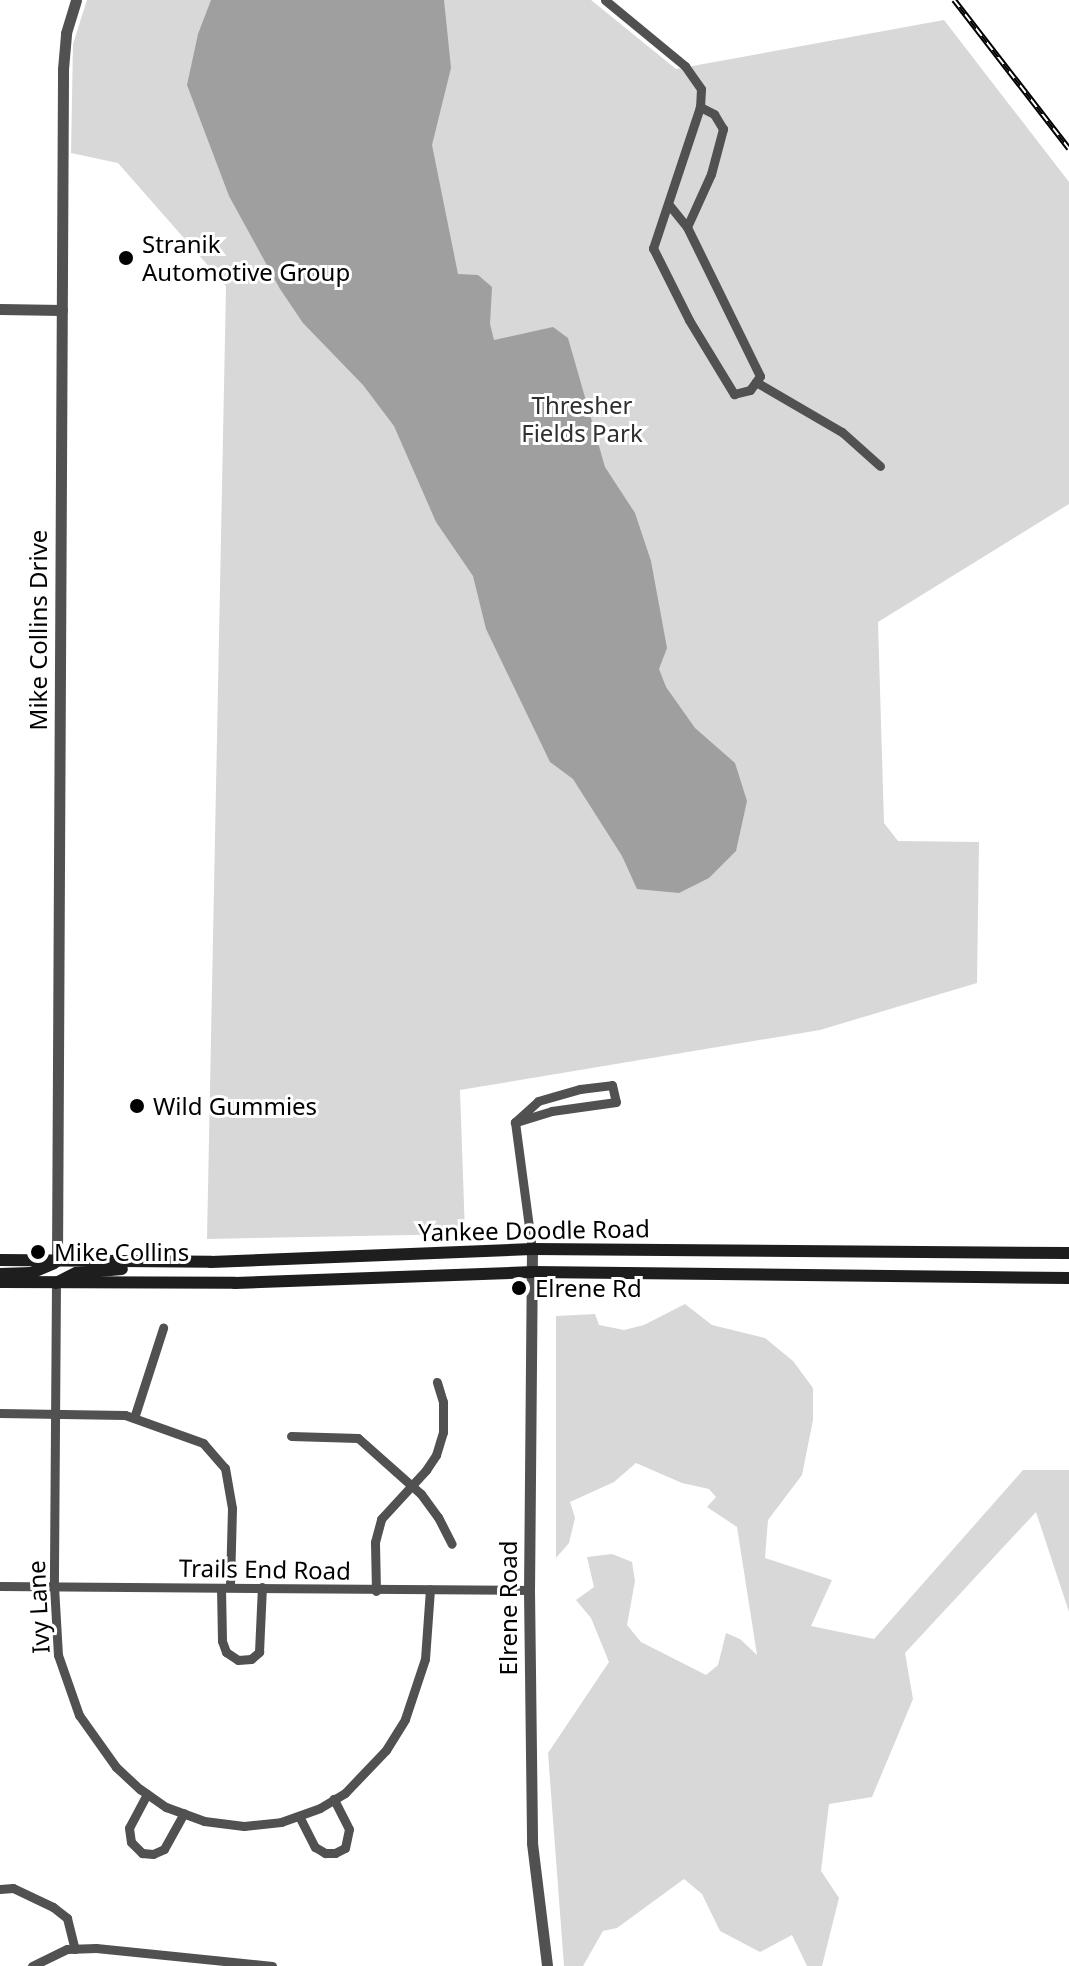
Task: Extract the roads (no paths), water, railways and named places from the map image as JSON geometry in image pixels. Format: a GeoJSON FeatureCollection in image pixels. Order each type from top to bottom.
{"type":"FeatureCollection","features":[{"type":"Feature","properties":{"kind":"main road","name":"Yankee Doodle Road"},"geometry":{"type":"LineString","coordinates":[[0,1260],[211,1262],[532,1249],[1069,1253]]}},
{"type":"Feature","properties":{"kind":"main road"},"geometry":{"type":"LineString","coordinates":[[0,1274],[31,1273],[57,1261]]}},
{"type":"Feature","properties":{"kind":"main road"},"geometry":{"type":"LineString","coordinates":[[56,1283],[76,1273],[211,1262]]}},
{"type":"Feature","properties":{"kind":"main road"},"geometry":{"type":"LineString","coordinates":[[1053,1277],[1057,1271],[1069,1270]]}},
{"type":"Feature","properties":{"kind":"main road","name":"Yankee Doodle Road"},"geometry":{"type":"LineString","coordinates":[[0,1282],[235,1283],[533,1272],[1069,1278]]}},
{"type":"Feature","properties":{"kind":"street","name":"Mike Collins Drive"},"geometry":{"type":"LineString","coordinates":[[57,1261],[63,69],[66,33],[76,0]]}},
{"type":"Feature","properties":{"kind":"street"},"geometry":{"type":"LineString","coordinates":[[605,0],[685,66],[701,89],[700,107],[653,248],[689,320],[734,394],[750,390],[760,376],[687,227],[669,205]]}},
{"type":"Feature","properties":{"kind":"street"},"geometry":{"type":"LineString","coordinates":[[687,227],[711,174],[723,129],[714,114],[700,107]]}},
{"type":"Feature","properties":{"kind":"street"},"geometry":{"type":"LineString","coordinates":[[0,309],[62,310]]}},
{"type":"Feature","properties":{"kind":"street"},"geometry":{"type":"LineString","coordinates":[[756,382],[842,432],[880,466]]}},
{"type":"Feature","properties":{"kind":"street"},"geometry":{"type":"LineString","coordinates":[[612,1085],[616,1102],[552,1111],[515,1122],[538,1101],[580,1089],[612,1085]]}},
{"type":"Feature","properties":{"kind":"street"},"geometry":{"type":"LineString","coordinates":[[515,1122],[532,1249]]}},
{"type":"Feature","properties":{"kind":"street","name":"Elrene Road"},"geometry":{"type":"LineString","coordinates":[[532,1249],[529,1590],[532,1843],[547,1966]]}},
{"type":"Feature","properties":{"kind":"street","name":"Ivy Lane"},"geometry":{"type":"LineString","coordinates":[[56,1283],[54,1586],[58,1655],[79,1715],[116,1767],[147,1794],[204,1821],[244,1826],[281,1822],[334,1799],[366,1774],[405,1719],[425,1659],[430,1589]]}},
{"type":"Feature","properties":{"kind":"street"},"geometry":{"type":"LineString","coordinates":[[134,1418],[163,1328]]}},
{"type":"Feature","properties":{"kind":"street"},"geometry":{"type":"LineString","coordinates":[[376,1591],[375,1542],[381,1519],[436,1455],[443,1432],[443,1402],[437,1382]]}},
{"type":"Feature","properties":{"kind":"street"},"geometry":{"type":"LineString","coordinates":[[0,1413],[134,1418],[203,1443],[225,1468],[232,1508],[222,1641],[226,1652],[238,1660],[251,1659],[259,1652],[262,1587]]}},
{"type":"Feature","properties":{"kind":"street"},"geometry":{"type":"LineString","coordinates":[[291,1436],[358,1438],[411,1485],[438,1517],[452,1544]]}},
{"type":"Feature","properties":{"kind":"street","name":"Trails End Road"},"geometry":{"type":"LineString","coordinates":[[0,1586],[529,1590]]}},
{"type":"Feature","properties":{"kind":"street"},"geometry":{"type":"LineString","coordinates":[[147,1794],[129,1828],[131,1842],[142,1853],[153,1854],[164,1849],[184,1813]]}},
{"type":"Feature","properties":{"kind":"street"},"geometry":{"type":"LineString","coordinates":[[299,1816],[315,1847],[325,1853],[335,1853],[345,1848],[349,1829],[334,1799]]}},
{"type":"Feature","properties":{"kind":"street"},"geometry":{"type":"LineString","coordinates":[[0,1889],[13,1888],[53,1907],[67,1918],[75,1949]]}},
{"type":"Feature","properties":{"kind":"street"},"geometry":{"type":"LineString","coordinates":[[32,1966],[75,1949],[96,1948],[272,1966]]}},
{"type":"Feature","properties":{"kind":"railway"},"geometry":{"type":"LineString","coordinates":[[954,0],[1069,149]]}},
{"type":"Feature","properties":{"kind":"place","name":"Stranik Automotive Group"},"geometry":{"type":"Point","coordinates":[126,258]}},
{"type":"Feature","properties":{"kind":"place","name":"Wild Gummies"},"geometry":{"type":"Point","coordinates":[137,1106]}},
{"type":"Feature","properties":{"kind":"place","name":"Mike Collins"},"geometry":{"type":"Point","coordinates":[38,1252]}},
{"type":"Feature","properties":{"kind":"place","name":"Elrene Rd"},"geometry":{"type":"Point","coordinates":[519,1288]}},
{"type":"Feature","properties":{"kind":"park label","name":"Thresher Fields Park"},"geometry":{"type":"Point","coordinates":[582,419]}}]}
